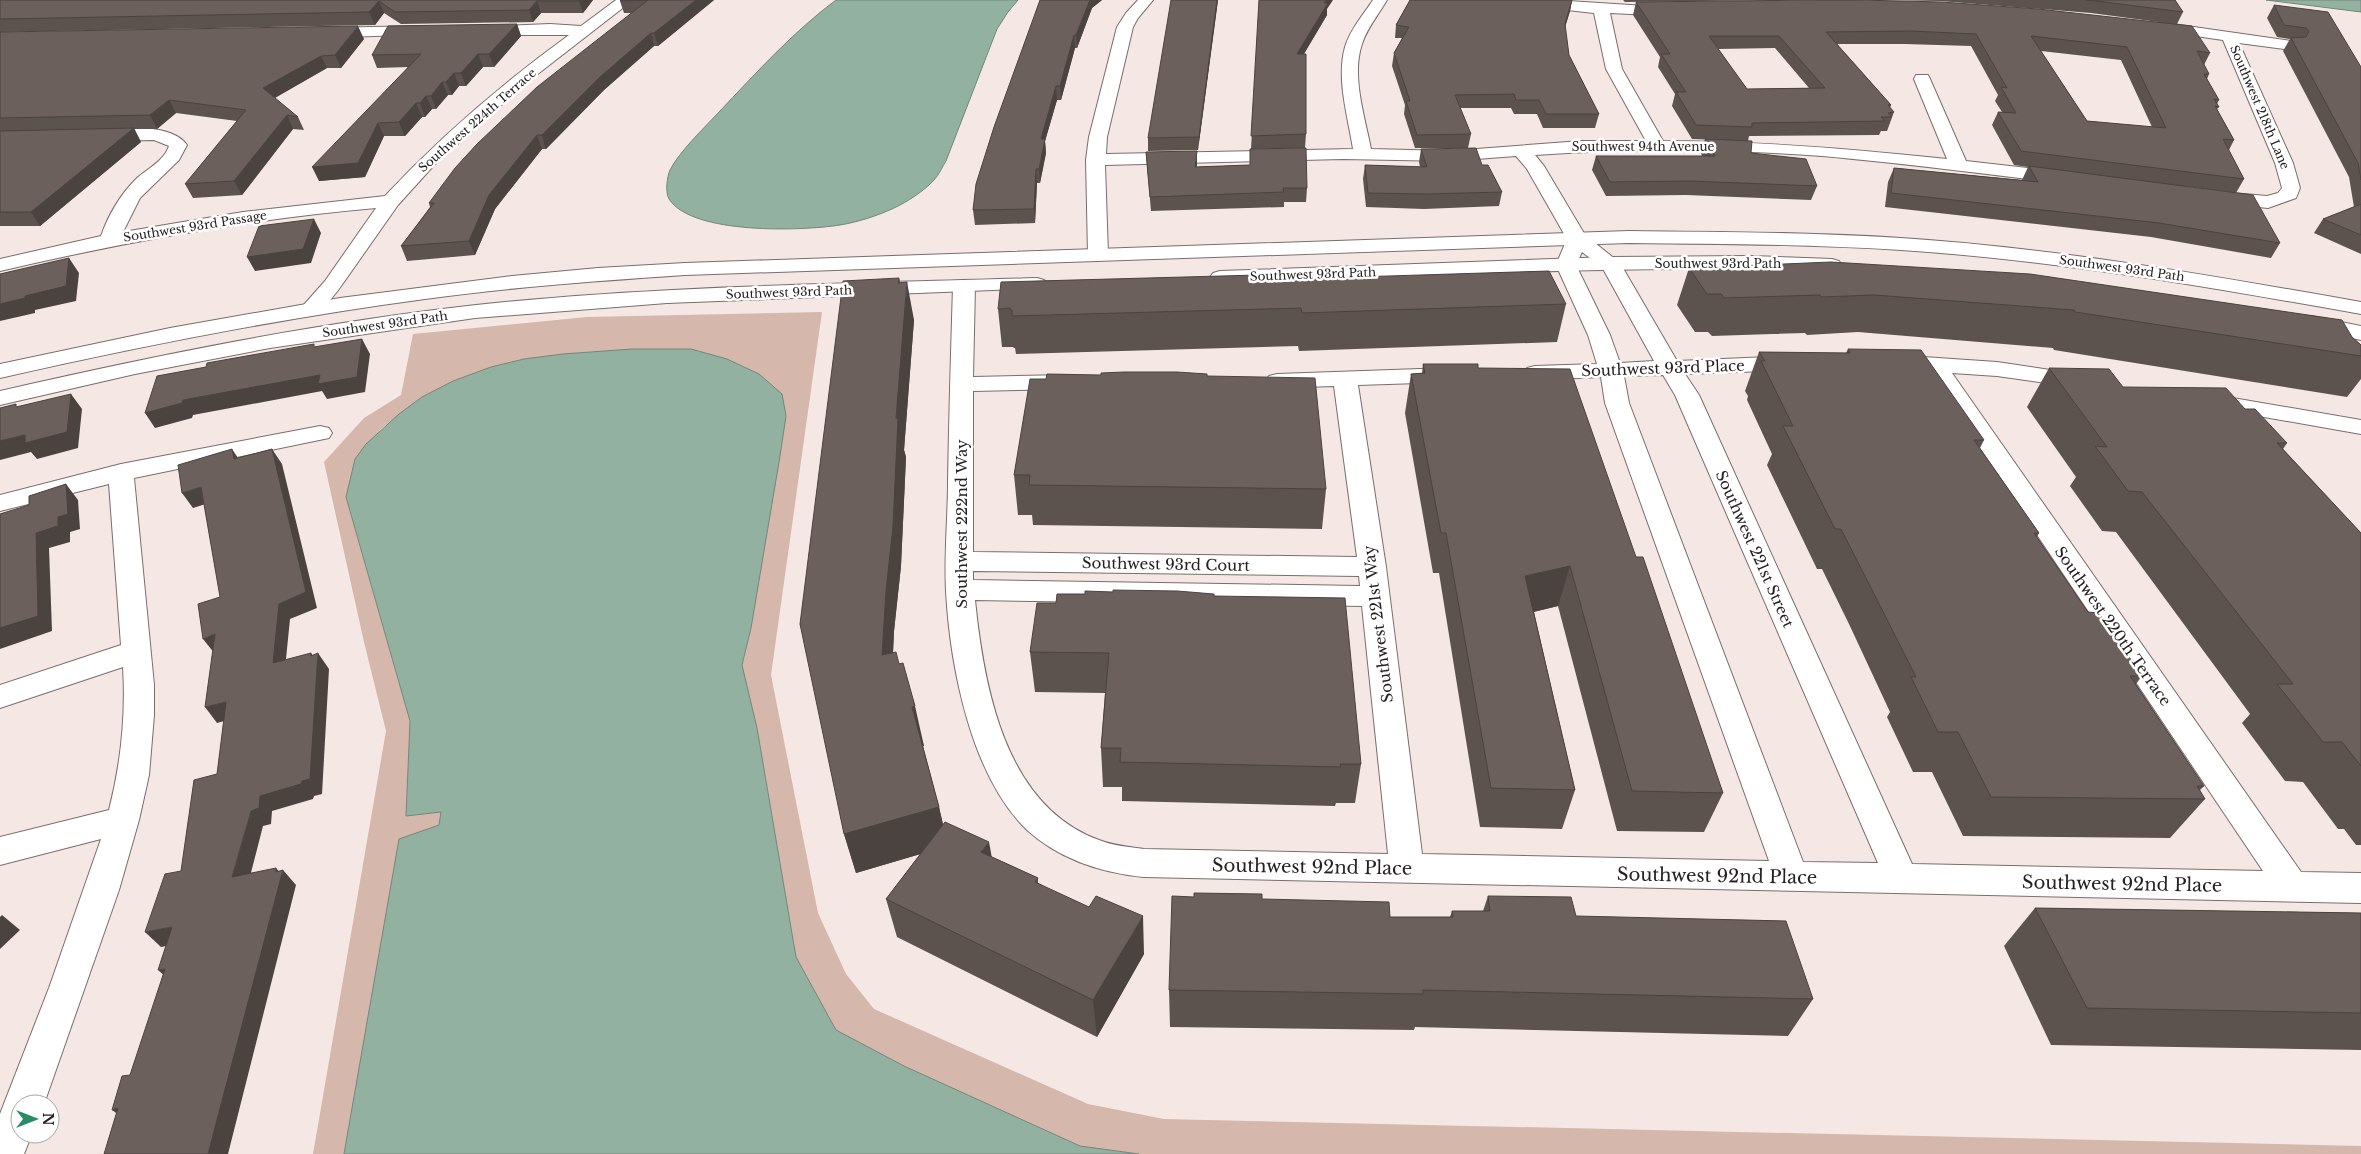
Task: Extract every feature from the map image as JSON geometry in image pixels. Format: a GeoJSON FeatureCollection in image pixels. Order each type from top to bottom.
{"type":"FeatureCollection","features":[{"type":"Feature","properties":{"kind":"street","name":"Southwest 224th Terrace"},"geometry":{"type":"LineString","coordinates":[[312,308],[336,279],[391,201],[430,159],[513,86],[626,0]]}},
{"type":"Feature","properties":{"kind":"street"},"geometry":{"type":"LineString","coordinates":[[1098,255],[1095,160],[1098,136],[1121,40],[1131,16],[1146,0]]}},
{"type":"Feature","properties":{"kind":"street"},"geometry":{"type":"LineString","coordinates":[[1364,154],[1353,90],[1352,51],[1357,38],[1380,0]]}},
{"type":"Feature","properties":{"kind":"street"},"geometry":{"type":"LineString","coordinates":[[1513,0],[1601,9],[1690,11]]}},
{"type":"Feature","properties":{"kind":"street"},"geometry":{"type":"LineString","coordinates":[[1601,9],[1614,69],[1657,145]]}},
{"type":"Feature","properties":{"kind":"street"},"geometry":{"type":"LineString","coordinates":[[2146,26],[2292,45]]}},
{"type":"Feature","properties":{"kind":"street"},"geometry":{"type":"LineString","coordinates":[[465,30],[550,29],[583,32]]}},
{"type":"Feature","properties":{"kind":"street"},"geometry":{"type":"LineString","coordinates":[[307,33],[435,31]]}},
{"type":"Feature","properties":{"kind":"street","name":"Southwest 218th Lane"},"geometry":{"type":"LineString","coordinates":[[2206,196],[2254,202],[2278,200],[2290,192],[2288,174],[2229,37]]}},
{"type":"Feature","properties":{"kind":"street"},"geometry":{"type":"LineString","coordinates":[[1922,78],[1959,165]]}},
{"type":"Feature","properties":{"kind":"street"},"geometry":{"type":"LineString","coordinates":[[88,136],[158,136],[176,142],[178,146],[176,152],[133,195],[115,224],[110,240]]}},
{"type":"Feature","properties":{"kind":"street","name":"Southwest 94th Avenue"},"geometry":{"type":"LineString","coordinates":[[1095,160],[1364,154],[1450,156],[1581,146],[1657,145],[1799,149],[2080,178]]}},
{"type":"Feature","properties":{"kind":"street","name":"Southwest 221st Street"},"geometry":{"type":"LineString","coordinates":[[1521,151],[1535,166],[1577,239],[1610,264],[1687,395],[1902,880]]}},
{"type":"Feature","properties":{"kind":"street","name":"Southwest 93rd Passage"},"geometry":{"type":"LineString","coordinates":[[0,265],[110,240],[260,214],[391,201]]}},
{"type":"Feature","properties":{"kind":"street","name":"Southwest 93rd Path"},"geometry":{"type":"LineString","coordinates":[[0,371],[132,341],[312,308],[433,290],[595,274],[1577,239],[1752,238],[1855,241],[1951,248],[2156,273],[2361,308]]}},
{"type":"Feature","properties":{"kind":"street"},"geometry":{"type":"LineString","coordinates":[[1577,239],[1566,266],[1599,335],[1611,370],[1617,403],[1792,877]]}},
{"type":"Feature","properties":{"kind":"street","name":"Southwest 93rd Path"},"geometry":{"type":"LineString","coordinates":[[1201,278],[1610,264],[1752,262],[1849,265]]}},
{"type":"Feature","properties":{"kind":"street","name":"Southwest 93rd Path"},"geometry":{"type":"LineString","coordinates":[[0,398],[241,346],[452,314],[615,299],[1056,283]]}},
{"type":"Feature","properties":{"kind":"street","name":"Southwest 222nd Way"},"geometry":{"type":"LineString","coordinates":[[964,286],[959,561],[960,590],[971,670],[983,714],[1003,768],[1014,790],[1033,814],[1075,846]]}},
{"type":"Feature","properties":{"kind":"street"},"geometry":{"type":"LineString","coordinates":[[2289,319],[2361,333]]}},
{"type":"Feature","properties":{"kind":"street"},"geometry":{"type":"LineString","coordinates":[[1869,361],[1997,369],[2105,385]]}},
{"type":"Feature","properties":{"kind":"street","name":"Southwest 93rd Place"},"geometry":{"type":"LineString","coordinates":[[1510,374],[1812,363]]}},
{"type":"Feature","properties":{"kind":"street","name":"Southwest 220th Terrace"},"geometry":{"type":"LineString","coordinates":[[1934,364],[2293,888]]}},
{"type":"Feature","properties":{"kind":"street"},"geometry":{"type":"LineString","coordinates":[[1257,381],[1470,375]]}},
{"type":"Feature","properties":{"kind":"street","name":"Southwest 221st Way"},"geometry":{"type":"LineString","coordinates":[[1345,379],[1372,567],[1406,870]]}},
{"type":"Feature","properties":{"kind":"street"},"geometry":{"type":"LineString","coordinates":[[961,384],[1093,382]]}},
{"type":"Feature","properties":{"kind":"street"},"geometry":{"type":"LineString","coordinates":[[2179,396],[2235,404],[2361,427]]}},
{"type":"Feature","properties":{"kind":"street"},"geometry":{"type":"LineString","coordinates":[[2235,404],[2261,432]]}},
{"type":"Feature","properties":{"kind":"street"},"geometry":{"type":"LineString","coordinates":[[0,503],[121,472],[320,433]]}},
{"type":"Feature","properties":{"kind":"street"},"geometry":{"type":"LineString","coordinates":[[28,1094],[85,940],[124,820],[135,765],[140,709],[137,651],[121,472]]}},
{"type":"Feature","properties":{"kind":"street","name":"Southwest 93rd Court"},"geometry":{"type":"LineString","coordinates":[[959,561],[1372,567]]}},
{"type":"Feature","properties":{"kind":"street","name":"Southwest 93rd Court"},"geometry":{"type":"LineString","coordinates":[[960,590],[1375,596]]}},
{"type":"Feature","properties":{"kind":"street"},"geometry":{"type":"LineString","coordinates":[[0,697],[137,651]]}},
{"type":"Feature","properties":{"kind":"street"},"geometry":{"type":"LineString","coordinates":[[0,851],[124,820]]}},
{"type":"Feature","properties":{"kind":"street","name":"Southwest 92nd Place"},"geometry":{"type":"LineString","coordinates":[[1075,846],[1102,858],[1125,862],[1406,870],[2361,888]]}},
{"type":"Feature","properties":{"kind":"street"},"geometry":{"type":"LineString","coordinates":[[4,1154],[10,1139]]}},
{"type":"Feature","properties":{"kind":"shaded area"},"geometry":{"type":"Polygon","coordinates":[[[836,0],[1018,0],[997,29],[946,161],[936,178],[920,192],[894,208],[881,214],[840,225],[801,229],[749,228],[723,225],[700,219],[681,211],[669,199],[667,189],[670,170],[679,155],[775,53],[836,0]]]}},
{"type":"Feature","properties":{"kind":"shaded area"},"geometry":{"type":"Polygon","coordinates":[[[2266,0],[2361,0],[2361,12],[2266,0]]]}},
{"type":"Feature","properties":{"kind":"shaded area"},"geometry":{"type":"Polygon","coordinates":[[[822,312],[771,675],[818,913],[846,974],[874,1009],[1088,1104],[1164,1119],[2361,1146],[2361,1154],[1139,1154],[1080,1146],[904,1066],[836,1030],[796,957],[757,728],[742,665],[751,628],[786,416],[759,374],[727,359],[691,349],[632,349],[563,354],[491,367],[453,381],[422,397],[381,429],[355,459],[346,498],[410,721],[406,816],[441,812],[439,825],[399,840],[344,1154],[313,1154],[386,731],[324,462],[364,418],[401,395],[413,334],[587,317],[822,312]]]}},
{"type":"Feature","properties":{"kind":"shaded area"},"geometry":{"type":"Polygon","coordinates":[[[632,349],[691,349],[727,359],[759,374],[782,394],[786,416],[751,628],[742,665],[757,728],[796,957],[836,1030],[904,1066],[1080,1146],[1139,1154],[344,1154],[399,839],[439,825],[441,812],[406,816],[410,721],[346,497],[355,459],[366,444],[399,414],[422,397],[453,381],[491,367],[524,359],[632,349]]]}},
{"type":"Feature","properties":{"kind":"building"},"geometry":{"type":"Polygon","coordinates":[[[0,0],[580,0],[537,1],[529,10],[395,12],[379,1],[369,12],[0,19],[0,0]]]}},
{"type":"Feature","properties":{"kind":"building"},"geometry":{"type":"Polygon","coordinates":[[[648,0],[696,0],[654,33],[651,33],[600,77],[542,135],[537,135],[489,195],[469,241],[401,246],[434,203],[429,203],[455,168],[477,144],[537,87],[648,0]]]}},
{"type":"Feature","properties":{"kind":"building"},"geometry":{"type":"Polygon","coordinates":[[[1040,0],[1090,0],[1076,35],[1074,35],[1060,86],[1056,86],[1041,139],[1045,139],[1039,169],[1036,169],[1034,209],[973,210],[976,184],[994,127],[1040,0]]]}},
{"type":"Feature","properties":{"kind":"building"},"geometry":{"type":"Polygon","coordinates":[[[1171,0],[1217,0],[1199,137],[1148,138],[1171,0]]]}},
{"type":"Feature","properties":{"kind":"building"},"geometry":{"type":"Polygon","coordinates":[[[1259,0],[1326,0],[1324,3],[1328,3],[1297,54],[1306,54],[1306,134],[1251,136],[1259,0]]]}},
{"type":"Feature","properties":{"kind":"building"},"geometry":{"type":"Polygon","coordinates":[[[1410,0],[1572,0],[1565,24],[1569,55],[1599,114],[1546,114],[1539,100],[1516,100],[1514,94],[1455,95],[1471,134],[1417,135],[1406,101],[1410,101],[1394,53],[1409,27],[1396,25],[1410,0]]]}},
{"type":"Feature","properties":{"kind":"building"},"geometry":{"type":"Polygon","coordinates":[[[1858,0],[1942,2],[2038,9],[2192,26],[2210,53],[2197,51],[2209,74],[2204,74],[2219,100],[2214,99],[2219,107],[2215,106],[2234,140],[2223,139],[2244,179],[2021,151],[1998,112],[2016,113],[2001,87],[2007,88],[1976,34],[1910,31],[1826,32],[1891,105],[1888,105],[1894,112],[1888,113],[1892,117],[1881,117],[1885,121],[1752,123],[1752,127],[1696,125],[1676,92],[1686,92],[1661,54],[1670,54],[1636,2],[1858,0]],[[1709,36],[1747,89],[1825,88],[1779,36],[1709,36]],[[2031,36],[2087,121],[2166,128],[2127,47],[2031,36]]]}},
{"type":"Feature","properties":{"kind":"building"},"geometry":{"type":"Polygon","coordinates":[[[2086,0],[2175,0],[2183,12],[2097,1],[2086,0]]]}},
{"type":"Feature","properties":{"kind":"building"},"geometry":{"type":"Polygon","coordinates":[[[2274,5],[2328,12],[2361,67],[2361,180],[2358,163],[2291,38],[2306,37],[2309,31],[2306,28],[2284,25],[2274,5]]]}},
{"type":"Feature","properties":{"kind":"building"},"geometry":{"type":"Polygon","coordinates":[[[517,24],[489,54],[478,54],[461,73],[454,73],[446,82],[442,82],[431,96],[426,96],[420,103],[416,103],[399,122],[378,123],[358,163],[312,167],[421,54],[372,55],[388,26],[517,24]]]}},
{"type":"Feature","properties":{"kind":"building"},"geometry":{"type":"Polygon","coordinates":[[[358,26],[335,55],[321,56],[263,88],[298,117],[287,115],[234,181],[185,184],[246,110],[169,100],[150,115],[0,118],[0,32],[358,26]]]}},
{"type":"Feature","properties":{"kind":"building"},"geometry":{"type":"Polygon","coordinates":[[[134,128],[31,212],[0,212],[0,131],[134,128]]]}},
{"type":"Feature","properties":{"kind":"building"},"geometry":{"type":"Polygon","coordinates":[[[1705,139],[1752,141],[1751,153],[1806,159],[1817,186],[1690,181],[1610,182],[1596,156],[1715,156],[1705,139]]]}},
{"type":"Feature","properties":{"kind":"building"},"geometry":{"type":"Polygon","coordinates":[[[1306,148],[1307,188],[1283,188],[1284,192],[1150,197],[1146,152],[1197,151],[1195,167],[1250,165],[1250,149],[1306,148]]]}},
{"type":"Feature","properties":{"kind":"building"},"geometry":{"type":"Polygon","coordinates":[[[1476,148],[1482,165],[1488,165],[1502,192],[1368,193],[1365,165],[1427,167],[1421,149],[1476,148]]]}},
{"type":"Feature","properties":{"kind":"building"},"geometry":{"type":"Polygon","coordinates":[[[2029,166],[2253,195],[2280,243],[2159,223],[1891,193],[1894,168],[2038,182],[2029,166]]]}},
{"type":"Feature","properties":{"kind":"building"},"geometry":{"type":"Polygon","coordinates":[[[2361,204],[2361,235],[2323,219],[2361,204]]]}},
{"type":"Feature","properties":{"kind":"building"},"geometry":{"type":"Polygon","coordinates":[[[314,219],[303,249],[247,257],[259,226],[314,219]]]}},
{"type":"Feature","properties":{"kind":"building"},"geometry":{"type":"Polygon","coordinates":[[[69,258],[66,286],[0,304],[0,274],[69,258]]]}},
{"type":"Feature","properties":{"kind":"building"},"geometry":{"type":"Polygon","coordinates":[[[1831,262],[2030,274],[2342,320],[2352,337],[2361,345],[2361,356],[2075,312],[2074,310],[1874,295],[1724,298],[1721,294],[1707,294],[1689,268],[1831,262]]]}},
{"type":"Feature","properties":{"kind":"building"},"geometry":{"type":"Polygon","coordinates":[[[1549,271],[1566,304],[1302,313],[1301,308],[1012,316],[1010,308],[998,309],[1001,282],[1258,275],[1259,280],[1549,271]]]}},
{"type":"Feature","properties":{"kind":"building"},"geometry":{"type":"Polygon","coordinates":[[[899,278],[898,283],[907,282],[896,418],[898,418],[893,526],[882,655],[896,652],[899,664],[903,663],[915,706],[912,707],[939,807],[844,834],[800,624],[843,281],[899,278]]]}},
{"type":"Feature","properties":{"kind":"building"},"geometry":{"type":"Polygon","coordinates":[[[362,339],[357,377],[318,384],[320,375],[183,400],[182,403],[145,413],[157,376],[206,367],[207,363],[314,344],[314,347],[362,339]]]}},
{"type":"Feature","properties":{"kind":"building"},"geometry":{"type":"Polygon","coordinates":[[[1848,349],[1921,350],[1984,440],[1974,440],[2039,533],[2034,533],[2088,612],[2099,613],[2142,676],[2130,676],[2204,786],[2197,786],[2205,799],[1991,797],[1958,732],[1938,732],[1911,677],[1916,677],[1869,584],[1841,529],[1835,529],[1783,426],[1793,426],[1761,361],[1765,361],[1759,352],[1850,353],[1848,349]]]}},
{"type":"Feature","properties":{"kind":"building"},"geometry":{"type":"Polygon","coordinates":[[[1423,364],[1478,364],[1478,368],[1570,369],[1636,557],[1643,557],[1723,793],[1632,791],[1570,566],[1525,576],[1575,790],[1491,788],[1446,533],[1441,533],[1411,374],[1425,373],[1423,364]]]}},
{"type":"Feature","properties":{"kind":"building"},"geometry":{"type":"Polygon","coordinates":[[[2049,368],[2109,369],[2123,387],[2226,388],[2245,409],[2255,409],[2287,443],[2277,443],[2361,533],[2361,766],[2342,742],[2323,742],[2277,684],[2293,684],[2142,492],[2128,491],[2095,446],[2107,447],[2049,368]]]}},
{"type":"Feature","properties":{"kind":"building"},"geometry":{"type":"Polygon","coordinates":[[[1177,372],[1207,374],[1207,376],[1315,378],[1326,489],[1029,485],[1030,475],[1014,475],[1030,379],[1046,379],[1047,374],[1101,375],[1101,373],[1177,372]]]}},
{"type":"Feature","properties":{"kind":"building"},"geometry":{"type":"Polygon","coordinates":[[[71,394],[67,432],[25,443],[25,435],[0,441],[0,408],[16,404],[16,407],[71,394]]]}},
{"type":"Feature","properties":{"kind":"building"},"geometry":{"type":"Polygon","coordinates":[[[232,449],[234,459],[272,449],[306,592],[279,604],[273,663],[311,653],[311,656],[318,653],[310,779],[302,781],[301,784],[260,796],[259,808],[251,811],[232,877],[276,868],[276,872],[283,870],[208,1154],[104,1154],[118,1108],[112,1110],[122,1076],[130,1075],[165,969],[158,970],[172,927],[145,932],[165,874],[181,871],[194,780],[217,774],[226,702],[205,707],[215,634],[203,639],[198,604],[220,597],[201,487],[182,493],[178,465],[232,449]]]}},
{"type":"Feature","properties":{"kind":"building"},"geometry":{"type":"Polygon","coordinates":[[[66,484],[68,514],[58,517],[58,526],[36,533],[38,616],[0,628],[0,514],[29,505],[29,496],[66,484]]]}},
{"type":"Feature","properties":{"kind":"building"},"geometry":{"type":"Polygon","coordinates":[[[1113,590],[1177,591],[1214,594],[1214,596],[1345,598],[1361,764],[1340,764],[1341,767],[1120,762],[1121,748],[1101,748],[1109,653],[1030,652],[1037,603],[1056,603],[1057,594],[1085,594],[1085,591],[1113,592],[1113,590]]]}},
{"type":"Feature","properties":{"kind":"building"},"geometry":{"type":"Polygon","coordinates":[[[945,822],[989,842],[981,852],[1038,878],[1035,882],[1089,907],[1096,896],[1143,916],[1093,1000],[886,899],[945,822]]]}},
{"type":"Feature","properties":{"kind":"building"},"geometry":{"type":"Polygon","coordinates":[[[1194,893],[1262,894],[1262,899],[1389,902],[1390,917],[1453,917],[1452,911],[1490,911],[1488,896],[1571,897],[1576,916],[1786,921],[1813,999],[1423,990],[1423,994],[1169,990],[1172,896],[1194,897],[1194,893]]]}},
{"type":"Feature","properties":{"kind":"building"},"geometry":{"type":"Polygon","coordinates":[[[2035,908],[2361,913],[2361,1013],[2087,1008],[2035,908]]]}}]}
